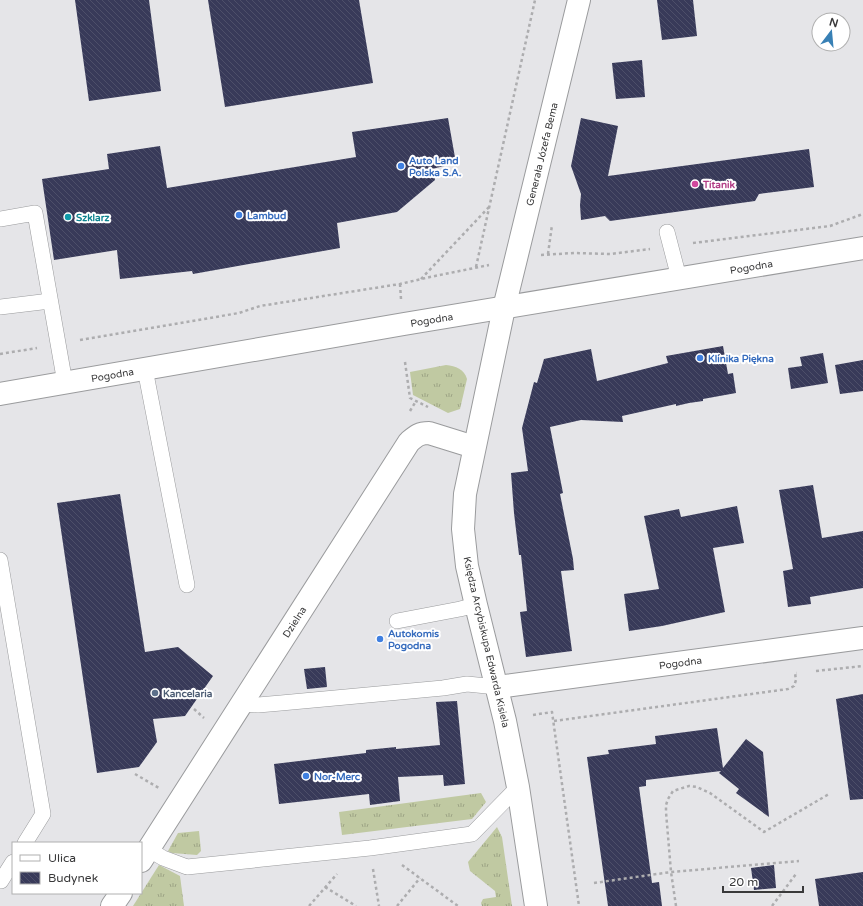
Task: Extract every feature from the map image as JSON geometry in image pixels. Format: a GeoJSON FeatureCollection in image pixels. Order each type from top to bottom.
{"type":"FeatureCollection","features":[{"type":"Feature","properties":{"kind":"street","name":"Generała Józefa Bema"},"geometry":{"type":"LineString","coordinates":[[504,308],[579,0]]}},
{"type":"Feature","properties":{"kind":"street","name":"Pogodna"},"geometry":{"type":"LineString","coordinates":[[0,394],[404,324],[863,248]]}},
{"type":"Feature","properties":{"kind":"street","name":"Księdza Arcybiskupa Edwarda Kisiela"},"geometry":{"type":"LineString","coordinates":[[504,308],[465,494],[463,529],[467,566],[505,721],[518,787],[536,906]]}},
{"type":"Feature","properties":{"kind":"street","name":"Dzielna"},"geometry":{"type":"LineString","coordinates":[[145,855],[408,442],[421,433],[429,433],[474,447]]}},
{"type":"Feature","properties":{"kind":"street","name":"Pogodna"},"geometry":{"type":"LineString","coordinates":[[497,687],[863,638]]}},
{"type":"Feature","properties":{"kind":"street"},"geometry":{"type":"LineString","coordinates":[[112,906],[120,894]]}},
{"type":"Feature","properties":{"kind":"lane"},"geometry":{"type":"LineString","coordinates":[[0,219],[35,213],[65,383]]}},
{"type":"Feature","properties":{"kind":"lane"},"geometry":{"type":"LineString","coordinates":[[669,239],[679,278]]}},
{"type":"Feature","properties":{"kind":"lane"},"geometry":{"type":"LineString","coordinates":[[0,307],[50,301]]}},
{"type":"Feature","properties":{"kind":"lane"},"geometry":{"type":"LineString","coordinates":[[145,369],[187,585]]}},
{"type":"Feature","properties":{"kind":"lane"},"geometry":{"type":"LineString","coordinates":[[0,560],[43,814],[26,842]]}},
{"type":"Feature","properties":{"kind":"lane"},"geometry":{"type":"LineString","coordinates":[[397,621],[460,610],[476,605]]}},
{"type":"Feature","properties":{"kind":"lane"},"geometry":{"type":"LineString","coordinates":[[241,704],[258,705],[281,703],[443,688],[467,684],[497,687]]}},
{"type":"Feature","properties":{"kind":"lane"},"geometry":{"type":"LineString","coordinates":[[145,855],[163,858],[186,867],[370,848],[472,834],[518,787]]}},
{"type":"Feature","properties":{"kind":"lane"},"geometry":{"type":"LineString","coordinates":[[0,881],[2,881],[12,864]]}},
{"type":"Feature","properties":{"kind":"path"},"geometry":{"type":"LineString","coordinates":[[476,267],[535,0]]}},
{"type":"Feature","properties":{"kind":"path"},"geometry":{"type":"LineString","coordinates":[[421,279],[490,206]]}},
{"type":"Feature","properties":{"kind":"path"},"geometry":{"type":"LineString","coordinates":[[0,354],[238,313],[260,306],[400,284],[516,259],[548,254],[610,254],[669,239],[830,226],[863,214]]}},
{"type":"Feature","properties":{"kind":"path"},"geometry":{"type":"LineString","coordinates":[[400,284],[401,306]]}},
{"type":"Feature","properties":{"kind":"path"},"geometry":{"type":"LineString","coordinates":[[405,362],[410,398],[429,408]]}},
{"type":"Feature","properties":{"kind":"path"},"geometry":{"type":"LineString","coordinates":[[811,672],[863,666]]}},
{"type":"Feature","properties":{"kind":"path"},"geometry":{"type":"LineString","coordinates":[[554,721],[788,689],[794,686],[796,680],[795,673],[803,672]]}},
{"type":"Feature","properties":{"kind":"path"},"geometry":{"type":"LineString","coordinates":[[533,715],[552,712],[579,906]]}},
{"type":"Feature","properties":{"kind":"path"},"geometry":{"type":"LineString","coordinates":[[135,774],[160,788]]}},
{"type":"Feature","properties":{"kind":"path"},"geometry":{"type":"LineString","coordinates":[[676,906],[671,872],[666,806],[668,799],[674,791],[689,786],[697,787],[710,793],[764,832],[829,794]]}},
{"type":"Feature","properties":{"kind":"path"},"geometry":{"type":"LineString","coordinates":[[594,883],[671,872],[799,861]]}},
{"type":"Feature","properties":{"kind":"path"},"geometry":{"type":"LineString","coordinates":[[401,864],[458,906]]}},
{"type":"Feature","properties":{"kind":"path"},"geometry":{"type":"LineString","coordinates":[[366,869],[373,868],[379,906]]}},
{"type":"Feature","properties":{"kind":"path"},"geometry":{"type":"LineString","coordinates":[[309,906],[338,872]]}},
{"type":"Feature","properties":{"kind":"path"},"geometry":{"type":"LineString","coordinates":[[772,906],[796,874]]}},
{"type":"Feature","properties":{"kind":"path"},"geometry":{"type":"LineString","coordinates":[[397,906],[420,878]]}},
{"type":"Feature","properties":{"kind":"path"},"geometry":{"type":"LineString","coordinates":[[325,887],[356,906]]}},
{"type":"Feature","properties":{"kind":"green space"},"geometry":{"type":"Polygon","coordinates":[[[446,365],[462,370],[467,379],[460,409],[448,413],[413,395],[410,372],[446,365]]]}},
{"type":"Feature","properties":{"kind":"green space"},"geometry":{"type":"Polygon","coordinates":[[[481,793],[486,802],[472,819],[342,835],[339,812],[481,793]]]}},
{"type":"Feature","properties":{"kind":"green space"},"geometry":{"type":"Polygon","coordinates":[[[497,827],[502,837],[512,906],[482,906],[481,903],[483,899],[496,897],[495,891],[470,871],[468,862],[497,827]]]}},
{"type":"Feature","properties":{"kind":"green space"},"geometry":{"type":"Polygon","coordinates":[[[199,831],[201,851],[197,855],[172,853],[168,851],[178,833],[199,831]]]}},
{"type":"Feature","properties":{"kind":"green space"},"geometry":{"type":"Polygon","coordinates":[[[159,865],[180,876],[184,906],[133,906],[159,865]]]}},
{"type":"Feature","properties":{"kind":"building"},"geometry":{"type":"Polygon","coordinates":[[[75,0],[149,0],[161,91],[89,101],[75,0]]]}},
{"type":"Feature","properties":{"kind":"building"},"geometry":{"type":"Polygon","coordinates":[[[208,0],[359,0],[373,83],[225,107],[208,0]]]}},
{"type":"Feature","properties":{"kind":"building"},"geometry":{"type":"Polygon","coordinates":[[[657,0],[693,0],[697,36],[662,40],[657,0]]]}},
{"type":"Feature","properties":{"kind":"building"},"geometry":{"type":"Polygon","coordinates":[[[642,60],[645,97],[616,99],[612,63],[642,60]]]}},
{"type":"Feature","properties":{"kind":"building"},"geometry":{"type":"Polygon","coordinates":[[[448,118],[456,163],[432,169],[435,180],[397,212],[337,223],[340,248],[193,274],[192,271],[120,279],[117,250],[54,260],[42,179],[109,169],[107,154],[160,146],[167,188],[356,157],[352,132],[448,118]]]}},
{"type":"Feature","properties":{"kind":"building","name":"Titanik"},"geometry":{"type":"Polygon","coordinates":[[[581,118],[618,126],[608,176],[809,149],[814,187],[759,194],[755,201],[610,221],[605,216],[581,220],[581,194],[571,166],[581,118]]]}},
{"type":"Feature","properties":{"kind":"building"},"geometry":{"type":"Polygon","coordinates":[[[723,346],[728,374],[733,373],[736,393],[703,399],[703,401],[676,406],[676,404],[622,416],[623,422],[581,420],[550,427],[563,493],[560,494],[573,559],[574,570],[561,571],[572,651],[526,657],[520,612],[527,611],[521,555],[519,555],[514,513],[511,473],[528,471],[522,428],[534,382],[537,383],[544,359],[591,349],[597,381],[668,363],[666,356],[723,346]]]}},
{"type":"Feature","properties":{"kind":"building"},"geometry":{"type":"Polygon","coordinates":[[[823,353],[828,383],[791,389],[788,368],[802,366],[800,357],[823,353]]]}},
{"type":"Feature","properties":{"kind":"building"},"geometry":{"type":"Polygon","coordinates":[[[863,360],[863,391],[840,394],[835,365],[863,360]]]}},
{"type":"Feature","properties":{"kind":"building"},"geometry":{"type":"Polygon","coordinates":[[[813,485],[822,538],[863,531],[863,588],[810,597],[811,604],[788,607],[783,571],[793,569],[779,490],[813,485]]]}},
{"type":"Feature","properties":{"kind":"building"},"geometry":{"type":"Polygon","coordinates":[[[120,494],[145,652],[178,647],[213,676],[185,716],[153,719],[157,742],[139,767],[97,773],[57,503],[120,494]]]}},
{"type":"Feature","properties":{"kind":"building"},"geometry":{"type":"Polygon","coordinates":[[[737,506],[744,543],[713,548],[725,612],[662,626],[629,631],[624,594],[659,589],[644,516],[679,509],[681,517],[737,506]]]}},
{"type":"Feature","properties":{"kind":"building"},"geometry":{"type":"Polygon","coordinates":[[[325,667],[327,687],[307,689],[304,669],[325,667]]]}},
{"type":"Feature","properties":{"kind":"building"},"geometry":{"type":"Polygon","coordinates":[[[863,694],[863,799],[850,800],[836,699],[863,694]]]}},
{"type":"Feature","properties":{"kind":"building"},"geometry":{"type":"Polygon","coordinates":[[[457,701],[465,784],[444,786],[443,775],[398,777],[400,801],[370,805],[369,794],[279,804],[274,764],[366,753],[366,750],[440,745],[436,702],[457,701]]]}},
{"type":"Feature","properties":{"kind":"building"},"geometry":{"type":"Polygon","coordinates":[[[717,728],[723,768],[746,739],[763,752],[769,817],[736,793],[739,789],[719,773],[721,771],[646,780],[646,786],[639,787],[652,883],[659,882],[662,906],[608,906],[587,757],[609,754],[608,750],[656,744],[655,736],[717,728]]]}},
{"type":"Feature","properties":{"kind":"building"},"geometry":{"type":"Polygon","coordinates":[[[774,865],[776,888],[754,890],[751,868],[774,865]]]}},
{"type":"Feature","properties":{"kind":"building"},"geometry":{"type":"Polygon","coordinates":[[[863,872],[863,906],[819,906],[815,879],[863,872]]]}},
{"type":"Feature","properties":{"kind":"place","name":"Auto Land Polska S.A."},"geometry":{"type":"Point","coordinates":[401,166]}},
{"type":"Feature","properties":{"kind":"place","name":"Titanik"},"geometry":{"type":"Point","coordinates":[695,184]}},
{"type":"Feature","properties":{"kind":"place","name":"Lambud"},"geometry":{"type":"Point","coordinates":[239,215]}},
{"type":"Feature","properties":{"kind":"place","name":"Szklarz"},"geometry":{"type":"Point","coordinates":[68,217]}},
{"type":"Feature","properties":{"kind":"place","name":"Klinika Piękna"},"geometry":{"type":"Point","coordinates":[700,358]}},
{"type":"Feature","properties":{"kind":"place","name":"Autokomis Pogodna"},"geometry":{"type":"Point","coordinates":[380,639]}},
{"type":"Feature","properties":{"kind":"place","name":"Kancelaria"},"geometry":{"type":"Point","coordinates":[155,693]}},
{"type":"Feature","properties":{"kind":"place","name":"Nor-Merc"},"geometry":{"type":"Point","coordinates":[306,776]}}]}
